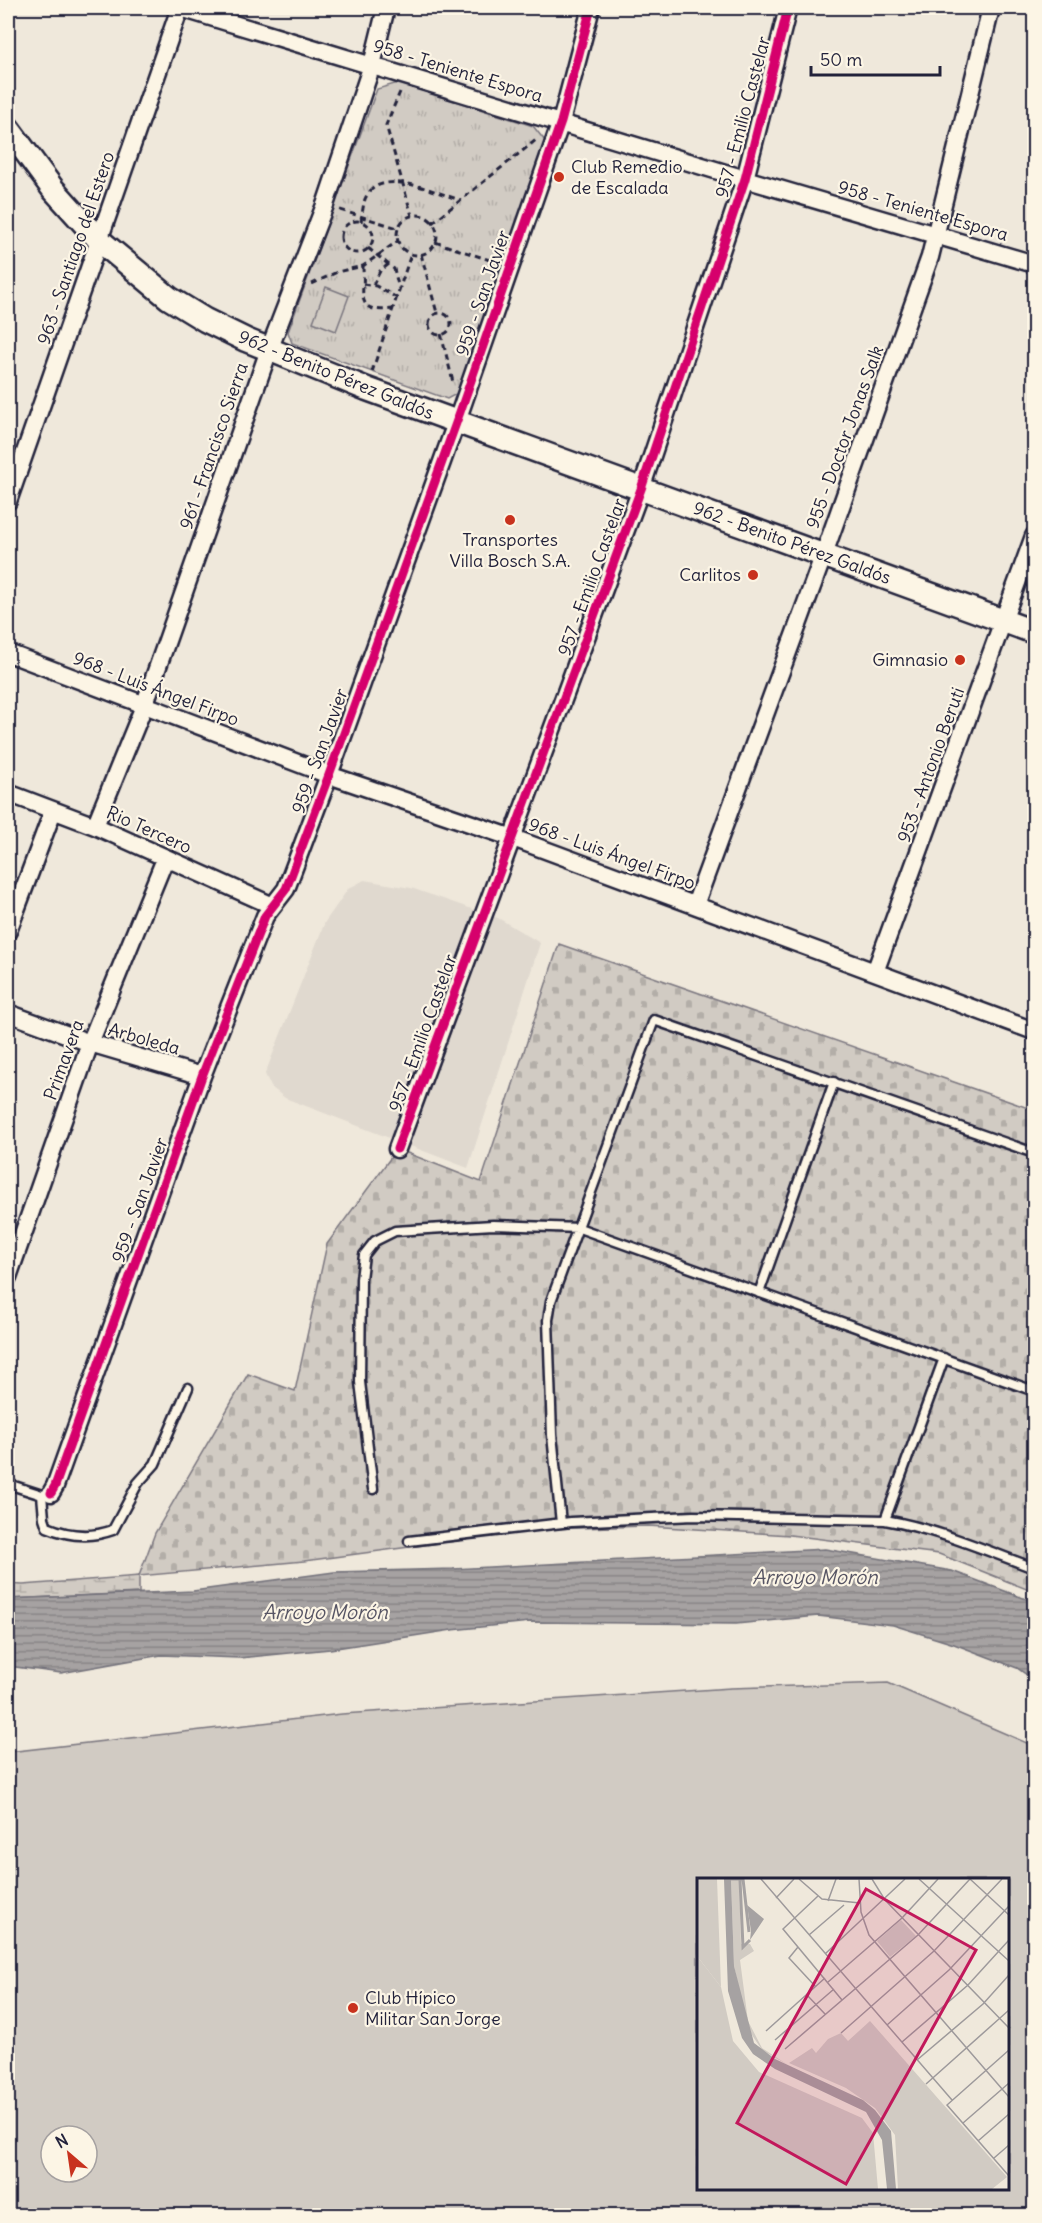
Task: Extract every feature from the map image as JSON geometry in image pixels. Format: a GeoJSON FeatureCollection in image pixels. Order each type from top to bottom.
{"type":"FeatureCollection","features":[{"type":"Feature","properties":{"kind":"main road","name":"962 - Benito Pérez Galdós"},"geometry":{"type":"LineString","coordinates":[[8,129],[46,180],[99,240],[169,298],[205,320],[269,350],[367,389],[458,417],[641,489],[1035,632]]}},
{"type":"Feature","properties":{"kind":"street","name":"958 - Teniente Espora"},"geometry":{"type":"LineString","coordinates":[[181,8],[745,179],[1035,264]]}},
{"type":"Feature","properties":{"kind":"street","name":"963 - Santiago del Estero"},"geometry":{"type":"LineString","coordinates":[[8,501],[181,8]]}},
{"type":"Feature","properties":{"kind":"street","name":"961 - Francisco Sierra"},"geometry":{"type":"LineString","coordinates":[[95,826],[144,706],[269,350],[325,205],[372,65],[386,8]]}},
{"type":"Feature","properties":{"kind":"street","name":"959 - San Javier"},"geometry":{"type":"LineString","coordinates":[[46,1494],[55,1486],[202,1076],[265,916],[286,890],[329,775],[510,266],[553,120],[591,8]]}},
{"type":"Feature","properties":{"kind":"street","name":"957 - Emilio Castelar"},"geometry":{"type":"LineString","coordinates":[[397,1149],[641,489],[745,179],[788,8]]}},
{"type":"Feature","properties":{"kind":"street","name":"955 - Doctor Jonas Salk"},"geometry":{"type":"LineString","coordinates":[[695,905],[824,554],[936,236],[991,8]]}},
{"type":"Feature","properties":{"kind":"street","name":"953 - Antonio Beruti"},"geometry":{"type":"LineString","coordinates":[[875,972],[1035,536]]}},
{"type":"Feature","properties":{"kind":"street","name":"968 - Luis Ángel Firpo"},"geometry":{"type":"LineString","coordinates":[[8,653],[329,775],[513,838],[1035,1031]]}},
{"type":"Feature","properties":{"kind":"street","name":"Rio Tercero"},"geometry":{"type":"LineString","coordinates":[[8,793],[95,826],[273,906]]}},
{"type":"Feature","properties":{"kind":"street"},"geometry":{"type":"LineString","coordinates":[[8,932],[11,910],[53,811]]}},
{"type":"Feature","properties":{"kind":"street","name":"Primavera"},"geometry":{"type":"LineString","coordinates":[[8,1277],[90,1043],[165,859]]}},
{"type":"Feature","properties":{"kind":"street","name":"Arboleda"},"geometry":{"type":"LineString","coordinates":[[8,1013],[90,1043],[202,1076]]}},
{"type":"Feature","properties":{"kind":"lane"},"geometry":{"type":"LineString","coordinates":[[561,1523],[552,1435],[548,1320],[551,1300],[654,1020],[1035,1153]]}},
{"type":"Feature","properties":{"kind":"lane"},"geometry":{"type":"LineString","coordinates":[[759,1293],[834,1082]]}},
{"type":"Feature","properties":{"kind":"lane"},"geometry":{"type":"LineString","coordinates":[[373,1489],[360,1371],[363,1255],[375,1241],[395,1231],[494,1225],[579,1228],[1035,1391]]}},
{"type":"Feature","properties":{"kind":"lane"},"geometry":{"type":"LineString","coordinates":[[885,1520],[944,1358]]}},
{"type":"Feature","properties":{"kind":"lane"},"geometry":{"type":"LineString","coordinates":[[8,1484],[46,1494],[44,1518],[47,1527],[87,1536],[112,1530],[138,1483],[155,1464],[188,1388]]}},
{"type":"Feature","properties":{"kind":"lane"},"geometry":{"type":"LineString","coordinates":[[409,1541],[561,1523],[693,1516],[885,1520],[943,1533],[1035,1568]]}},
{"type":"Feature","properties":{"kind":"path"},"geometry":{"type":"LineString","coordinates":[[406,77],[386,125],[412,216]]}},
{"type":"Feature","properties":{"kind":"path"},"geometry":{"type":"LineString","coordinates":[[432,223],[536,139],[553,120]]}},
{"type":"Feature","properties":{"kind":"path"},"geometry":{"type":"LineString","coordinates":[[361,222],[366,198],[371,192],[388,183],[402,182],[460,201]]}},
{"type":"Feature","properties":{"kind":"path"},"geometry":{"type":"LineString","coordinates":[[325,205],[398,228]]}},
{"type":"Feature","properties":{"kind":"path"},"geometry":{"type":"LineString","coordinates":[[412,216],[425,217],[432,223],[436,232],[435,242],[430,250],[421,254],[405,252],[398,241],[398,228],[401,223],[412,216]]}},
{"type":"Feature","properties":{"kind":"path"},"geometry":{"type":"LineString","coordinates":[[354,222],[361,222],[368,226],[373,234],[368,249],[359,253],[345,247],[341,237],[345,227],[354,222]]}},
{"type":"Feature","properties":{"kind":"path"},"geometry":{"type":"LineString","coordinates":[[288,301],[331,274],[363,266],[398,241]]}},
{"type":"Feature","properties":{"kind":"path"},"geometry":{"type":"LineString","coordinates":[[435,242],[510,266]]}},
{"type":"Feature","properties":{"kind":"path"},"geometry":{"type":"LineString","coordinates":[[368,249],[372,250],[376,257],[389,264],[396,276],[399,291]]}},
{"type":"Feature","properties":{"kind":"path"},"geometry":{"type":"LineString","coordinates":[[367,389],[411,254]]}},
{"type":"Feature","properties":{"kind":"path"},"geometry":{"type":"LineString","coordinates":[[421,254],[437,314]]}},
{"type":"Feature","properties":{"kind":"path"},"geometry":{"type":"LineString","coordinates":[[373,285],[380,271],[389,264]]}},
{"type":"Feature","properties":{"kind":"path"},"geometry":{"type":"LineString","coordinates":[[363,266],[362,296],[364,303],[369,308],[393,309]]}},
{"type":"Feature","properties":{"kind":"path"},"geometry":{"type":"LineString","coordinates":[[363,284],[373,285],[396,298]]}},
{"type":"Feature","properties":{"kind":"path"},"geometry":{"type":"LineString","coordinates":[[437,314],[445,314],[450,320],[448,330],[441,334],[433,332],[429,326],[430,320],[437,314]]}},
{"type":"Feature","properties":{"kind":"path"},"geometry":{"type":"LineString","coordinates":[[441,334],[458,417]]}},
{"type":"Feature","properties":{"kind":"shaded area"},"geometry":{"type":"Polygon","coordinates":[[[364,880],[411,888],[498,918],[540,943],[468,1168],[285,1098],[271,1087],[265,1074],[325,922],[348,889],[364,880]]]}},
{"type":"Feature","properties":{"kind":"green space"},"geometry":{"type":"Polygon","coordinates":[[[398,83],[533,126],[545,141],[460,392],[447,399],[292,343],[288,332],[377,89],[398,83]]]}},
{"type":"Feature","properties":{"kind":"green space"},"geometry":{"type":"Polygon","coordinates":[[[326,287],[349,296],[336,331],[313,322],[326,287]]]}},
{"type":"Feature","properties":{"kind":"green space"},"geometry":{"type":"Polygon","coordinates":[[[559,944],[1034,1110],[1034,1592],[939,1554],[790,1535],[648,1526],[545,1529],[304,1561],[139,1576],[155,1533],[248,1374],[295,1391],[327,1244],[397,1149],[481,1182],[559,944]]]}},
{"type":"Feature","properties":{"kind":"green space"},"geometry":{"type":"Polygon","coordinates":[[[139,1576],[139,1593],[8,1599],[8,1584],[23,1585],[139,1576]]]}},
{"type":"Feature","properties":{"kind":"green space","name":"Club Hípico Militar San Jorge"},"geometry":{"type":"Polygon","coordinates":[[[888,1683],[1027,1743],[1034,1752],[1034,2215],[8,2215],[8,1752],[342,1714],[731,1688],[888,1683]]]}},
{"type":"Feature","properties":{"kind":"water","name":"Arroyo Morón"},"geometry":{"type":"Polygon","coordinates":[[[825,1549],[952,1571],[1034,1602],[1034,1680],[1017,1668],[954,1644],[893,1625],[818,1616],[736,1624],[530,1622],[452,1630],[330,1649],[239,1658],[161,1655],[61,1673],[8,1666],[8,1599],[193,1591],[334,1572],[453,1569],[825,1549]]]}},
{"type":"Feature","properties":{"kind":"cycle path"},"geometry":{"type":"LineString","coordinates":[[51,1493],[202,1076],[265,916],[286,889],[329,775],[460,412],[561,122],[591,8]]}},
{"type":"Feature","properties":{"kind":"cycle path"},"geometry":{"type":"LineString","coordinates":[[397,1149],[641,489],[745,179],[788,8]]}},
{"type":"Feature","properties":{"kind":"place","name":"Club Remedio de Escalada"},"geometry":{"type":"Point","coordinates":[559,177]}},
{"type":"Feature","properties":{"kind":"place","name":"Transportes Villa Bosch S.A."},"geometry":{"type":"Point","coordinates":[510,520]}},
{"type":"Feature","properties":{"kind":"place","name":"Carlitos"},"geometry":{"type":"Point","coordinates":[753,575]}},
{"type":"Feature","properties":{"kind":"place","name":"Gimnasio"},"geometry":{"type":"Point","coordinates":[960,660]}},
{"type":"Feature","properties":{"kind":"place","name":"Club Hípico Militar San Jorge"},"geometry":{"type":"Point","coordinates":[353,2008]}}]}
